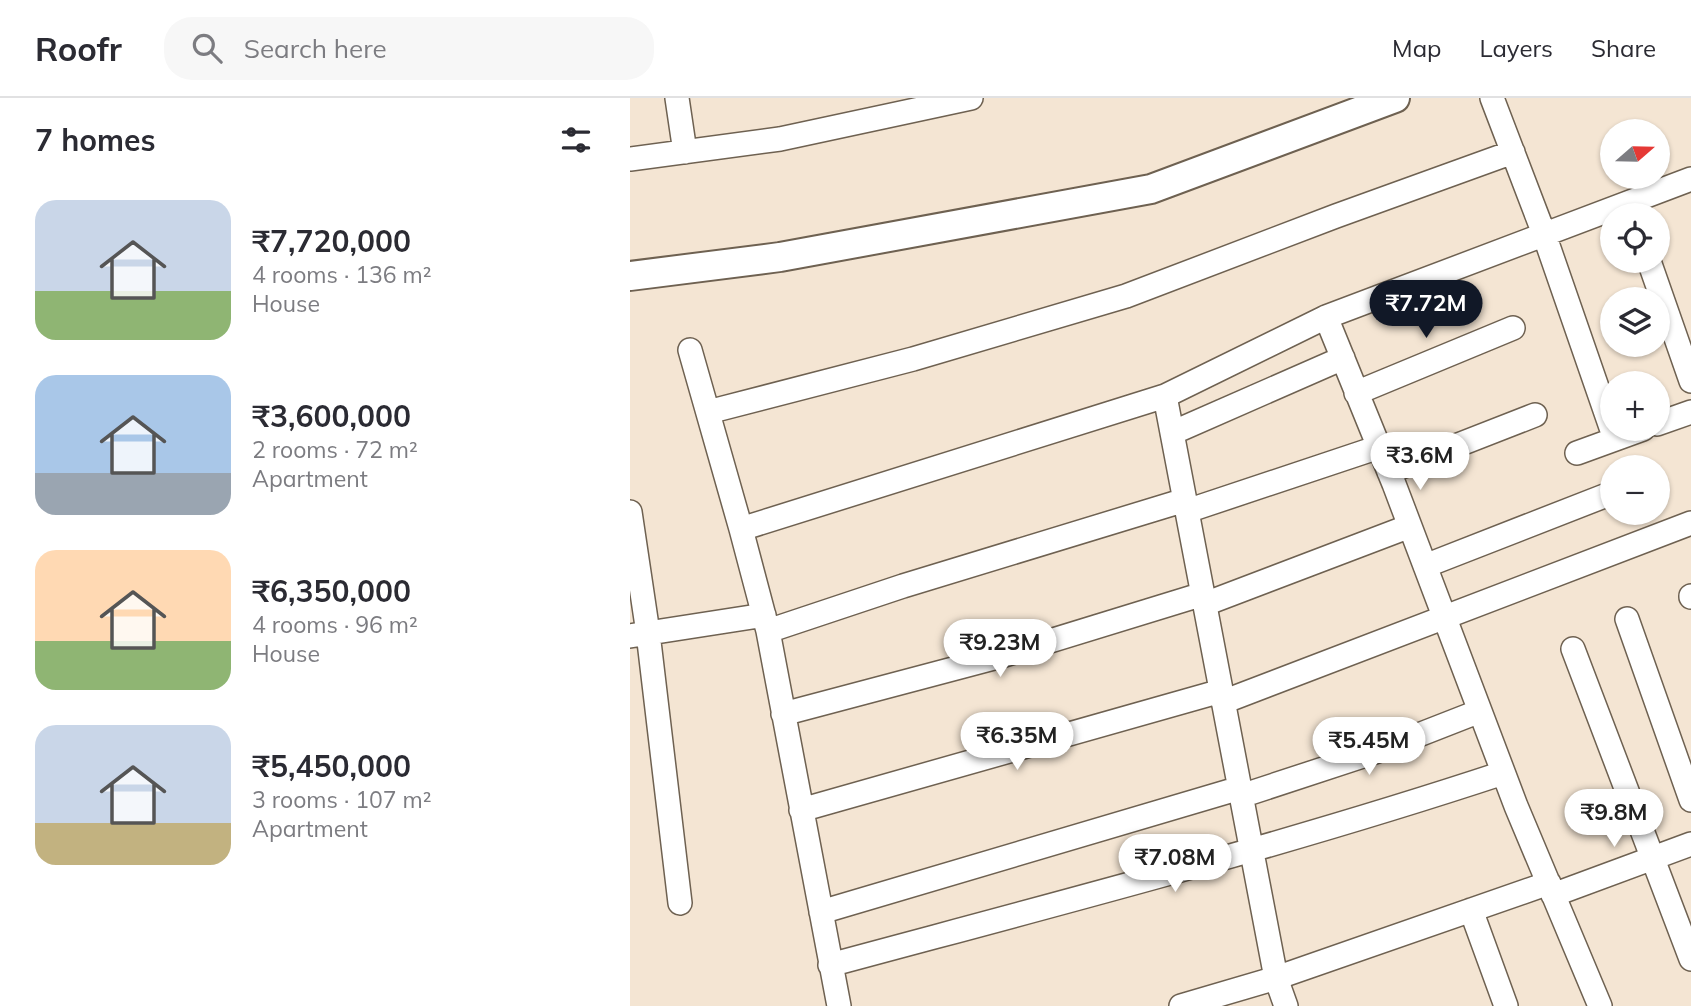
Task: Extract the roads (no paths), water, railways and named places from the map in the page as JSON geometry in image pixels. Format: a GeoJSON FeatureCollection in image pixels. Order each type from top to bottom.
{"type":"FeatureCollection","features":[{"type":"Feature","properties":{"kind":"street"},"geometry":{"type":"LineString","coordinates":[[677,98],[685,152]]}},
{"type":"Feature","properties":{"kind":"street"},"geometry":{"type":"LineString","coordinates":[[630,159],[780,139],[912,104],[971,98]]}},
{"type":"Feature","properties":{"kind":"street"},"geometry":{"type":"LineString","coordinates":[[630,276],[780,257],[1151,188],[1395,98]]}},
{"type":"Feature","properties":{"kind":"street"},"geometry":{"type":"LineString","coordinates":[[1492,98],[1544,234],[1600,396]]}},
{"type":"Feature","properties":{"kind":"street"},"geometry":{"type":"LineString","coordinates":[[708,412],[913,359],[1126,296],[1323,220],[1513,152]]}},
{"type":"Feature","properties":{"kind":"street"},"geometry":{"type":"LineString","coordinates":[[1644,203],[1691,179]]}},
{"type":"Feature","properties":{"kind":"street"},"geometry":{"type":"LineString","coordinates":[[741,529],[1165,397],[1326,317],[1544,234],[1600,218]]}},
{"type":"Feature","properties":{"kind":"street"},"geometry":{"type":"LineString","coordinates":[[1653,273],[1691,381]]}},
{"type":"Feature","properties":{"kind":"street"},"geometry":{"type":"LineString","coordinates":[[1326,317],[1410,526],[1503,773],[1600,1006]]}},
{"type":"Feature","properties":{"kind":"street"},"geometry":{"type":"LineString","coordinates":[[1356,393],[1513,327]]}},
{"type":"Feature","properties":{"kind":"street"},"geometry":{"type":"LineString","coordinates":[[690,351],[766,623],[839,1006]]}},
{"type":"Feature","properties":{"kind":"street"},"geometry":{"type":"LineString","coordinates":[[1172,433],[1343,358]]}},
{"type":"Feature","properties":{"kind":"street"},"geometry":{"type":"LineString","coordinates":[[1165,397],[1276,978],[1286,1006]]}},
{"type":"Feature","properties":{"kind":"street"},"geometry":{"type":"LineString","coordinates":[[1670,419],[1691,412]]}},
{"type":"Feature","properties":{"kind":"street"},"geometry":{"type":"LineString","coordinates":[[1389,472],[1535,415]]}},
{"type":"Feature","properties":{"kind":"street"},"geometry":{"type":"LineString","coordinates":[[1577,453],[1610,441]]}},
{"type":"Feature","properties":{"kind":"street"},"geometry":{"type":"LineString","coordinates":[[639,635],[766,623],[1186,505],[1379,447]]}},
{"type":"Feature","properties":{"kind":"street"},"geometry":{"type":"LineString","coordinates":[[1425,566],[1600,498]]}},
{"type":"Feature","properties":{"kind":"street"},"geometry":{"type":"LineString","coordinates":[[630,512],[639,635],[680,903]]}},
{"type":"Feature","properties":{"kind":"street"},"geometry":{"type":"LineString","coordinates":[[801,810],[1222,697],[1691,523]]}},
{"type":"Feature","properties":{"kind":"street"},"geometry":{"type":"LineString","coordinates":[[783,714],[1204,599],[1410,526]]}},
{"type":"Feature","properties":{"kind":"street"},"geometry":{"type":"LineString","coordinates":[[1627,619],[1691,800]]}},
{"type":"Feature","properties":{"kind":"street"},"geometry":{"type":"LineString","coordinates":[[1573,649],[1691,959]]}},
{"type":"Feature","properties":{"kind":"street"},"geometry":{"type":"LineString","coordinates":[[821,912],[1376,752],[1480,711]]}},
{"type":"Feature","properties":{"kind":"street"},"geometry":{"type":"LineString","coordinates":[[830,965],[1252,851],[1503,773]]}},
{"type":"Feature","properties":{"kind":"street"},"geometry":{"type":"LineString","coordinates":[[1181,1006],[1276,978],[1471,911],[1551,889],[1691,844]]}},
{"type":"Feature","properties":{"kind":"street"},"geometry":{"type":"LineString","coordinates":[[1471,911],[1506,1006]]}}]}
